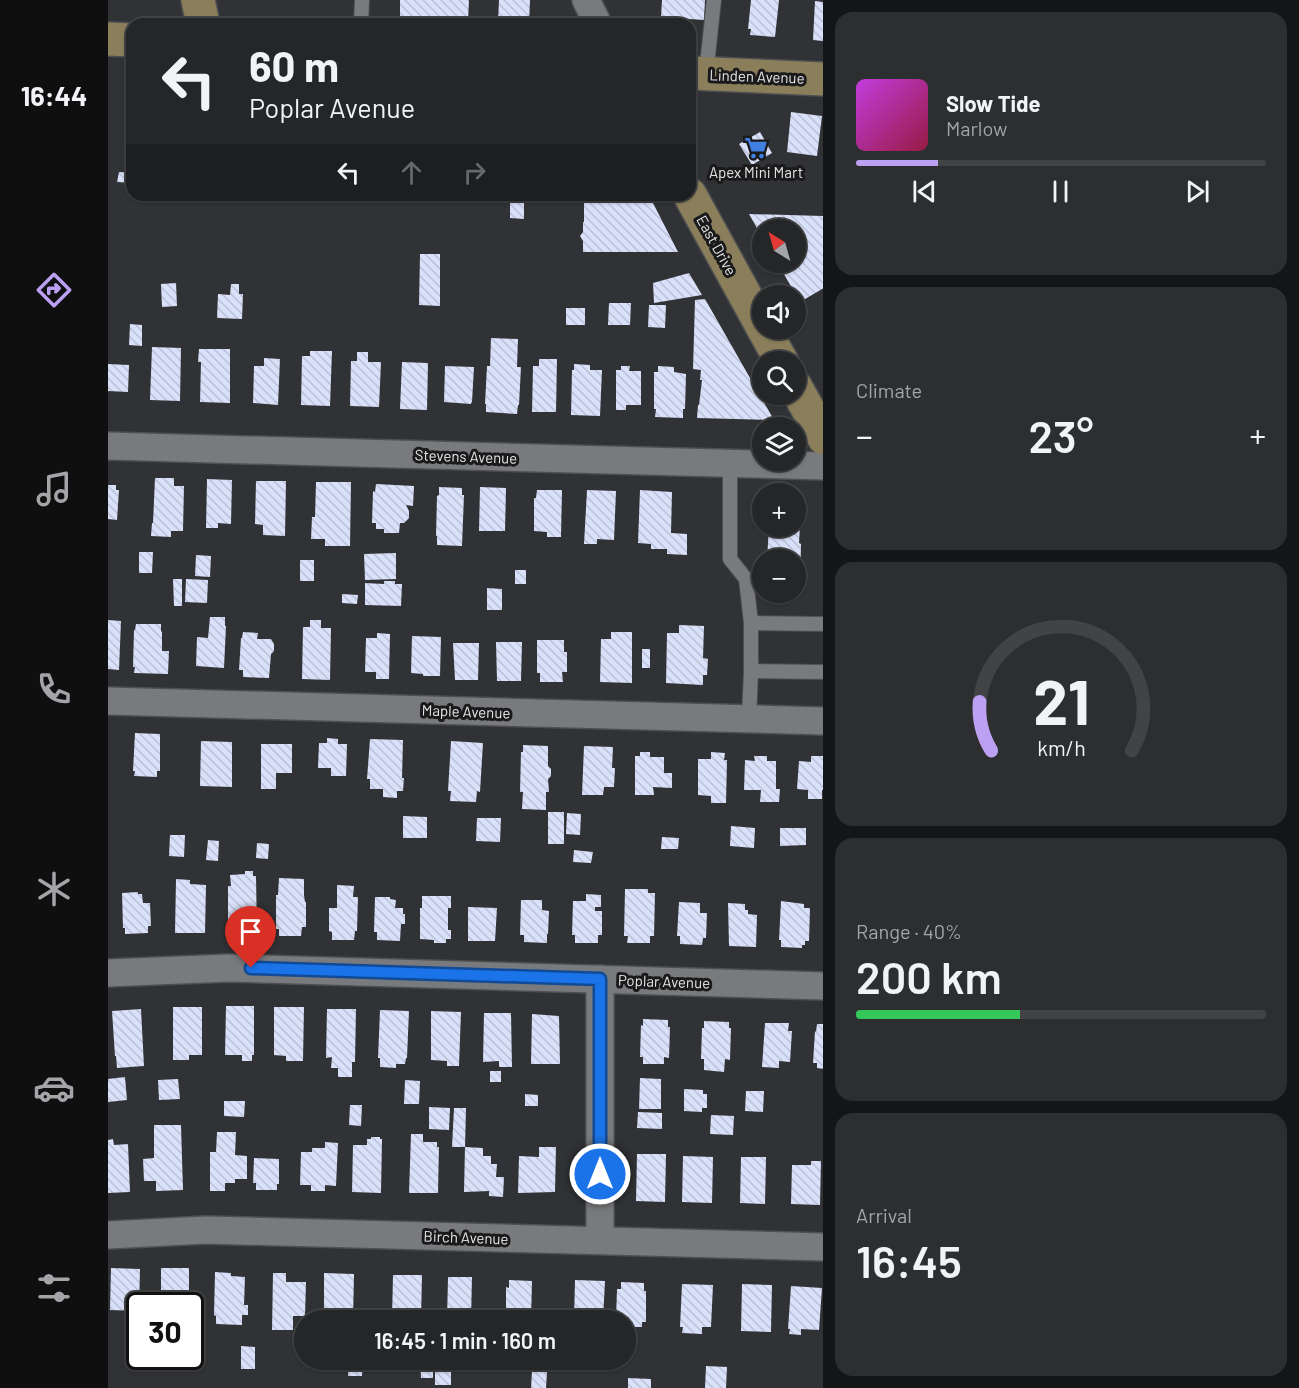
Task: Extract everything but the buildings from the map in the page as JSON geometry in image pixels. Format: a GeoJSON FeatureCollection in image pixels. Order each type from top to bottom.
{"type":"FeatureCollection","features":[{"type":"Feature","properties":{"kind":"street"},"geometry":{"type":"LineString","coordinates":[[198,0],[202,18]]}},
{"type":"Feature","properties":{"kind":"street"},"geometry":{"type":"LineString","coordinates":[[586,0],[595,18]]}},
{"type":"Feature","properties":{"kind":"street"},"geometry":{"type":"LineString","coordinates":[[108,39],[126,40]]}},
{"type":"Feature","properties":{"kind":"street","name":"Linden Avenue"},"geometry":{"type":"LineString","coordinates":[[698,74],[823,78]]}},
{"type":"Feature","properties":{"kind":"street","name":"East Drive"},"geometry":{"type":"LineString","coordinates":[[693,201],[752,307]]}},
{"type":"Feature","properties":{"kind":"street"},"geometry":{"type":"LineString","coordinates":[[806,405],[823,436]]}},
{"type":"Feature","properties":{"kind":"street","name":"Stevens Avenue"},"geometry":{"type":"LineString","coordinates":[[108,446],[823,466]]}},
{"type":"Feature","properties":{"kind":"street","name":"Maple Avenue"},"geometry":{"type":"LineString","coordinates":[[108,701],[823,721]]}},
{"type":"Feature","properties":{"kind":"street","name":"Poplar Avenue"},"geometry":{"type":"LineString","coordinates":[[108,973],[228,968],[823,986]]}},
{"type":"Feature","properties":{"kind":"street"},"geometry":{"type":"LineString","coordinates":[[600,979],[600,1240]]}},
{"type":"Feature","properties":{"kind":"street","name":"Birch Avenue"},"geometry":{"type":"LineString","coordinates":[[108,1235],[206,1230],[823,1247]]}},
{"type":"Feature","properties":{"kind":"lane"},"geometry":{"type":"LineString","coordinates":[[361,18],[362,0]]}},
{"type":"Feature","properties":{"kind":"lane"},"geometry":{"type":"LineString","coordinates":[[698,74],[714,0]]}},
{"type":"Feature","properties":{"kind":"lane"},"geometry":{"type":"LineString","coordinates":[[730,463],[730,559],[746,579],[751,623],[749,719]]}},
{"type":"Feature","properties":{"kind":"lane"},"geometry":{"type":"LineString","coordinates":[[751,623],[823,624]]}},
{"type":"Feature","properties":{"kind":"lane"},"geometry":{"type":"LineString","coordinates":[[751,671],[823,672]]}},
{"type":"Feature","properties":{"kind":"place","name":"Apex Mini Mart"},"geometry":{"type":"Point","coordinates":[756,148]}},
{"type":"Feature","properties":{"kind":"route"},"geometry":{"type":"LineString","coordinates":[[251,968],[600,979],[600,1174]]}}]}
